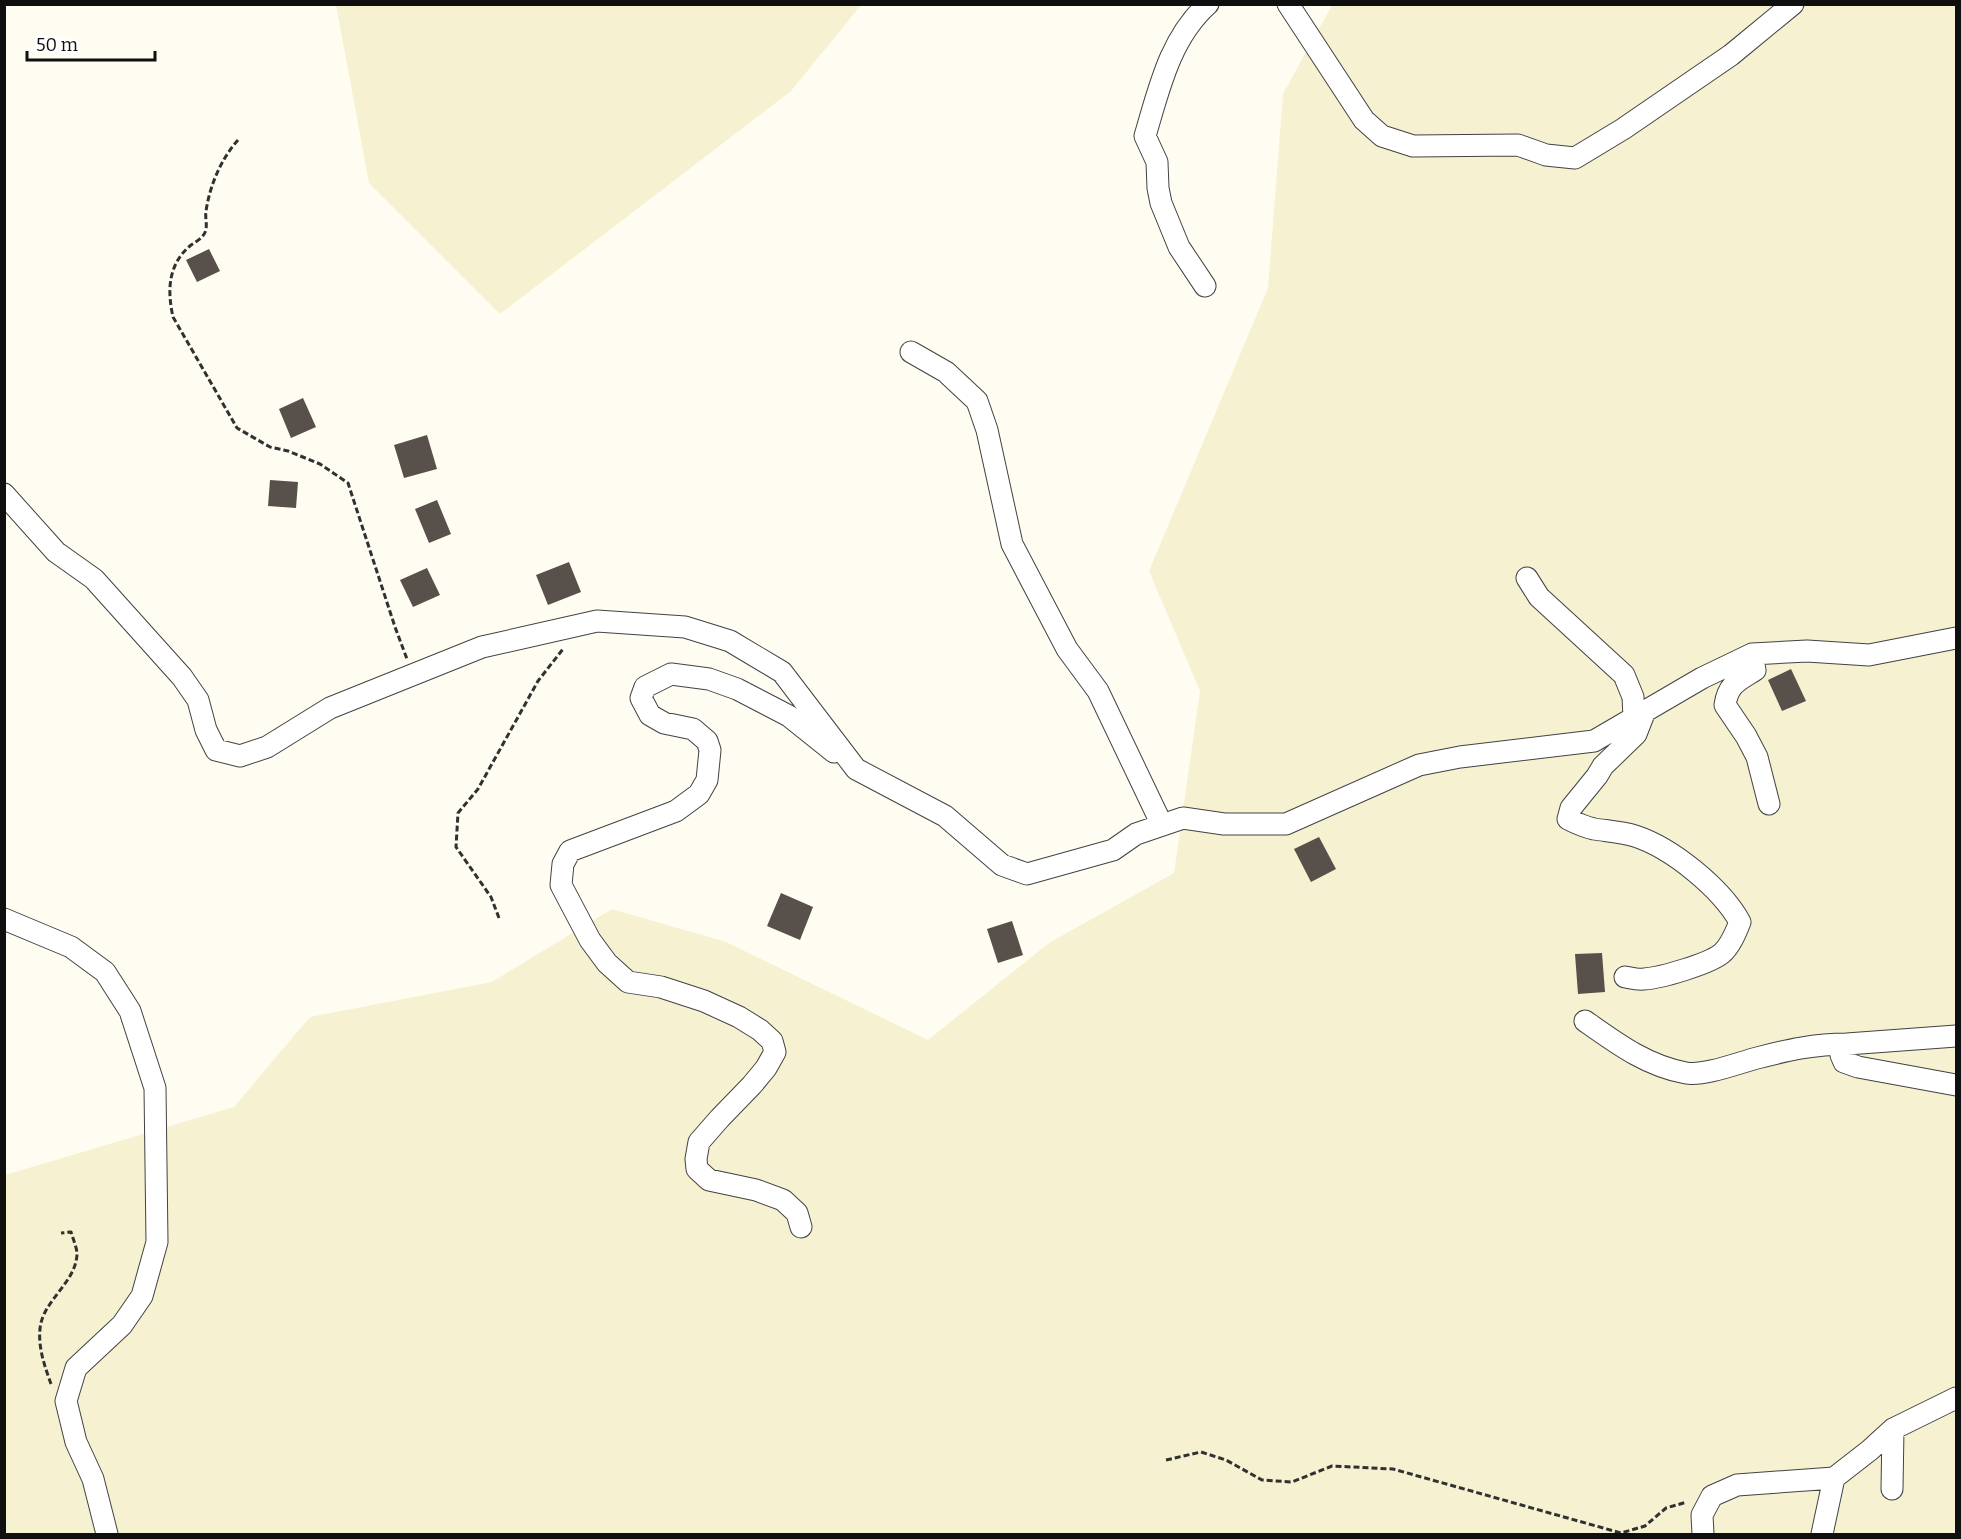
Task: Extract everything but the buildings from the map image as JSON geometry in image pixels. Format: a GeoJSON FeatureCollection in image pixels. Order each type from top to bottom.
{"type":"FeatureCollection","features":[{"type":"Feature","properties":{"kind":"street"},"geometry":{"type":"LineString","coordinates":[[1205,286],[1179,247],[1161,203],[1157,162],[1145,136],[1167,65],[1194,17],[1208,4]]}},
{"type":"Feature","properties":{"kind":"street"},"geometry":{"type":"LineString","coordinates":[[1288,4],[1364,120],[1382,136],[1413,146],[1518,145],[1546,155],[1575,158],[1623,129],[1731,55],[1793,4]]}},
{"type":"Feature","properties":{"kind":"street"},"geometry":{"type":"LineString","coordinates":[[911,352],[946,372],[977,401],[987,429],[1012,544],[1067,649],[1098,692],[1162,825]]}},
{"type":"Feature","properties":{"kind":"street"},"geometry":{"type":"LineString","coordinates":[[4,494],[56,552],[94,579],[182,677],[198,700],[206,730],[216,750],[240,756],[267,747],[330,708],[482,647],[597,621],[685,627],[730,641],[782,672],[856,769]]}},
{"type":"Feature","properties":{"kind":"street"},"geometry":{"type":"LineString","coordinates":[[1527,579],[1539,597],[1624,675],[1640,714],[1636,734],[1603,766],[1571,808],[1568,819],[1595,829],[1636,836],[1681,859],[1718,893],[1740,922],[1734,936],[1721,954],[1706,962],[1662,976],[1643,979],[1626,977]]}},
{"type":"Feature","properties":{"kind":"street"},"geometry":{"type":"LineString","coordinates":[[801,1227],[797,1213],[783,1200],[756,1190],[709,1180],[698,1169],[696,1158],[699,1142],[766,1068],[775,1052],[772,1041],[760,1030],[739,1017],[704,1001],[661,987],[628,982],[607,963],[590,940],[561,885],[563,864],[570,851],[676,811],[699,794],[707,780],[710,750],[707,741],[693,729],[664,723],[650,715],[641,698],[645,687],[670,675],[709,679],[737,689],[789,716],[856,769],[945,816],[1002,865],[1027,874],[1113,850],[1136,834],[1183,818],[1224,824],[1286,824],[1419,765],[1460,757],[1594,741],[1702,678],[1752,654],[1807,651],[1869,655],[1956,638]]}},
{"type":"Feature","properties":{"kind":"street"},"geometry":{"type":"LineString","coordinates":[[1752,654],[1755,670],[1735,683],[1727,693],[1725,705],[1757,757],[1769,804]]}},
{"type":"Feature","properties":{"kind":"street"},"geometry":{"type":"LineString","coordinates":[[4,919],[71,947],[105,972],[130,1011],[155,1088],[157,1242],[142,1296],[122,1325],[76,1368],[66,1401],[76,1442],[93,1479],[107,1534]]}},
{"type":"Feature","properties":{"kind":"street"},"geometry":{"type":"LineString","coordinates":[[1585,1021],[1621,1047],[1648,1061],[1687,1073],[1718,1070],[1817,1044],[1956,1036]]}},
{"type":"Feature","properties":{"kind":"street"},"geometry":{"type":"LineString","coordinates":[[1847,1044],[1841,1055],[1844,1062],[1858,1067],[1956,1086]]}},
{"type":"Feature","properties":{"kind":"street"},"geometry":{"type":"LineString","coordinates":[[1703,1534],[1702,1515],[1712,1496],[1737,1485],[1834,1478],[1893,1429],[1956,1398]]}},
{"type":"Feature","properties":{"kind":"street"},"geometry":{"type":"LineString","coordinates":[[1892,1489],[1893,1429]]}},
{"type":"Feature","properties":{"kind":"street"},"geometry":{"type":"LineString","coordinates":[[1822,1534],[1834,1478]]}},
{"type":"Feature","properties":{"kind":"path"},"geometry":{"type":"LineString","coordinates":[[238,140],[230,149],[210,191],[206,212],[206,231],[176,263],[170,278],[172,317],[237,428],[270,447],[288,451],[320,464],[348,483],[394,627],[413,674]]}},
{"type":"Feature","properties":{"kind":"path"},"geometry":{"type":"LineString","coordinates":[[499,918],[491,897],[456,847],[459,813],[478,789],[538,681],[564,648]]}},
{"type":"Feature","properties":{"kind":"path"},"geometry":{"type":"LineString","coordinates":[[53,1389],[43,1361],[40,1329],[45,1313],[66,1282],[78,1251],[71,1232],[61,1233]]}},
{"type":"Feature","properties":{"kind":"path"},"geometry":{"type":"LineString","coordinates":[[1166,1460],[1201,1452],[1226,1460],[1262,1480],[1292,1482],[1332,1466],[1393,1469],[1621,1533],[1645,1526],[1666,1508],[1712,1496]]}},
{"type":"Feature","properties":{"kind":"shaded area"},"geometry":{"type":"Polygon","coordinates":[[[336,4],[861,5],[791,91],[500,314],[369,183],[336,4]]]}},
{"type":"Feature","properties":{"kind":"shaded area"},"geometry":{"type":"Polygon","coordinates":[[[1332,5],[1956,5],[1956,1534],[5,1534],[5,1175],[234,1107],[310,1017],[492,982],[612,909],[726,942],[928,1040],[1049,943],[1174,873],[1200,691],[1149,571],[1268,288],[1283,94],[1332,5]]]}}]}
